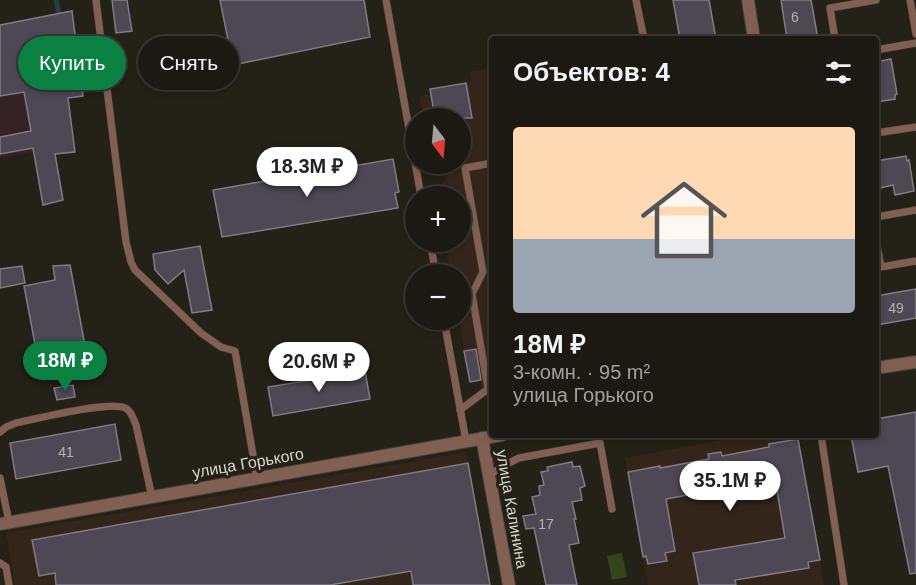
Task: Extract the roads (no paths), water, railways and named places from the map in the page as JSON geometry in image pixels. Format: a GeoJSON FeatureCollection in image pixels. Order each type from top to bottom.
{"type":"FeatureCollection","features":[{"type":"Feature","properties":{"kind":"street"},"geometry":{"type":"LineString","coordinates":[[748,0],[754,36]]}},
{"type":"Feature","properties":{"kind":"street"},"geometry":{"type":"LineString","coordinates":[[879,368],[916,362]]}},
{"type":"Feature","properties":{"kind":"street","name":"улица Горького"},"geometry":{"type":"LineString","coordinates":[[5,523],[489,437]]}},
{"type":"Feature","properties":{"kind":"street","name":"улица Калинина"},"geometry":{"type":"LineString","coordinates":[[482,438],[509,585]]}},
{"type":"Feature","properties":{"kind":"lane"},"geometry":{"type":"LineString","coordinates":[[96,0],[126,242],[131,262],[135,270],[201,333],[221,347],[235,351],[257,478]]}},
{"type":"Feature","properties":{"kind":"lane"},"geometry":{"type":"LineString","coordinates":[[386,0],[420,186]]}},
{"type":"Feature","properties":{"kind":"lane"},"geometry":{"type":"LineString","coordinates":[[636,0],[643,36]]}},
{"type":"Feature","properties":{"kind":"lane"},"geometry":{"type":"LineString","coordinates":[[835,36],[830,8],[876,0]]}},
{"type":"Feature","properties":{"kind":"lane"},"geometry":{"type":"LineString","coordinates":[[910,0],[916,34]]}},
{"type":"Feature","properties":{"kind":"lane"},"geometry":{"type":"LineString","coordinates":[[879,49],[916,43]]}},
{"type":"Feature","properties":{"kind":"lane"},"geometry":{"type":"LineString","coordinates":[[879,132],[916,126]]}},
{"type":"Feature","properties":{"kind":"lane"},"geometry":{"type":"LineString","coordinates":[[460,410],[488,389],[472,294],[483,272],[465,168],[489,164]]}},
{"type":"Feature","properties":{"kind":"lane"},"geometry":{"type":"LineString","coordinates":[[879,216],[916,210]]}},
{"type":"Feature","properties":{"kind":"lane"},"geometry":{"type":"LineString","coordinates":[[879,256],[881,267],[916,261]]}},
{"type":"Feature","properties":{"kind":"lane"},"geometry":{"type":"LineString","coordinates":[[446,330],[466,441]]}},
{"type":"Feature","properties":{"kind":"lane"},"geometry":{"type":"LineString","coordinates":[[0,432],[16,423],[96,407],[120,406],[127,409],[136,425],[152,497]]}},
{"type":"Feature","properties":{"kind":"lane"},"geometry":{"type":"LineString","coordinates":[[821,438],[844,585]]}},
{"type":"Feature","properties":{"kind":"lane"},"geometry":{"type":"LineString","coordinates":[[489,475],[528,455],[600,443],[612,509]]}},
{"type":"Feature","properties":{"kind":"lane"},"geometry":{"type":"LineString","coordinates":[[0,478],[5,523]]}},
{"type":"Feature","properties":{"kind":"lane"},"geometry":{"type":"LineString","coordinates":[[0,563],[6,567],[9,585]]}},
{"type":"Feature","properties":{"kind":"waterway"},"geometry":{"type":"LineString","coordinates":[[56,0],[60,19]]}}]}
